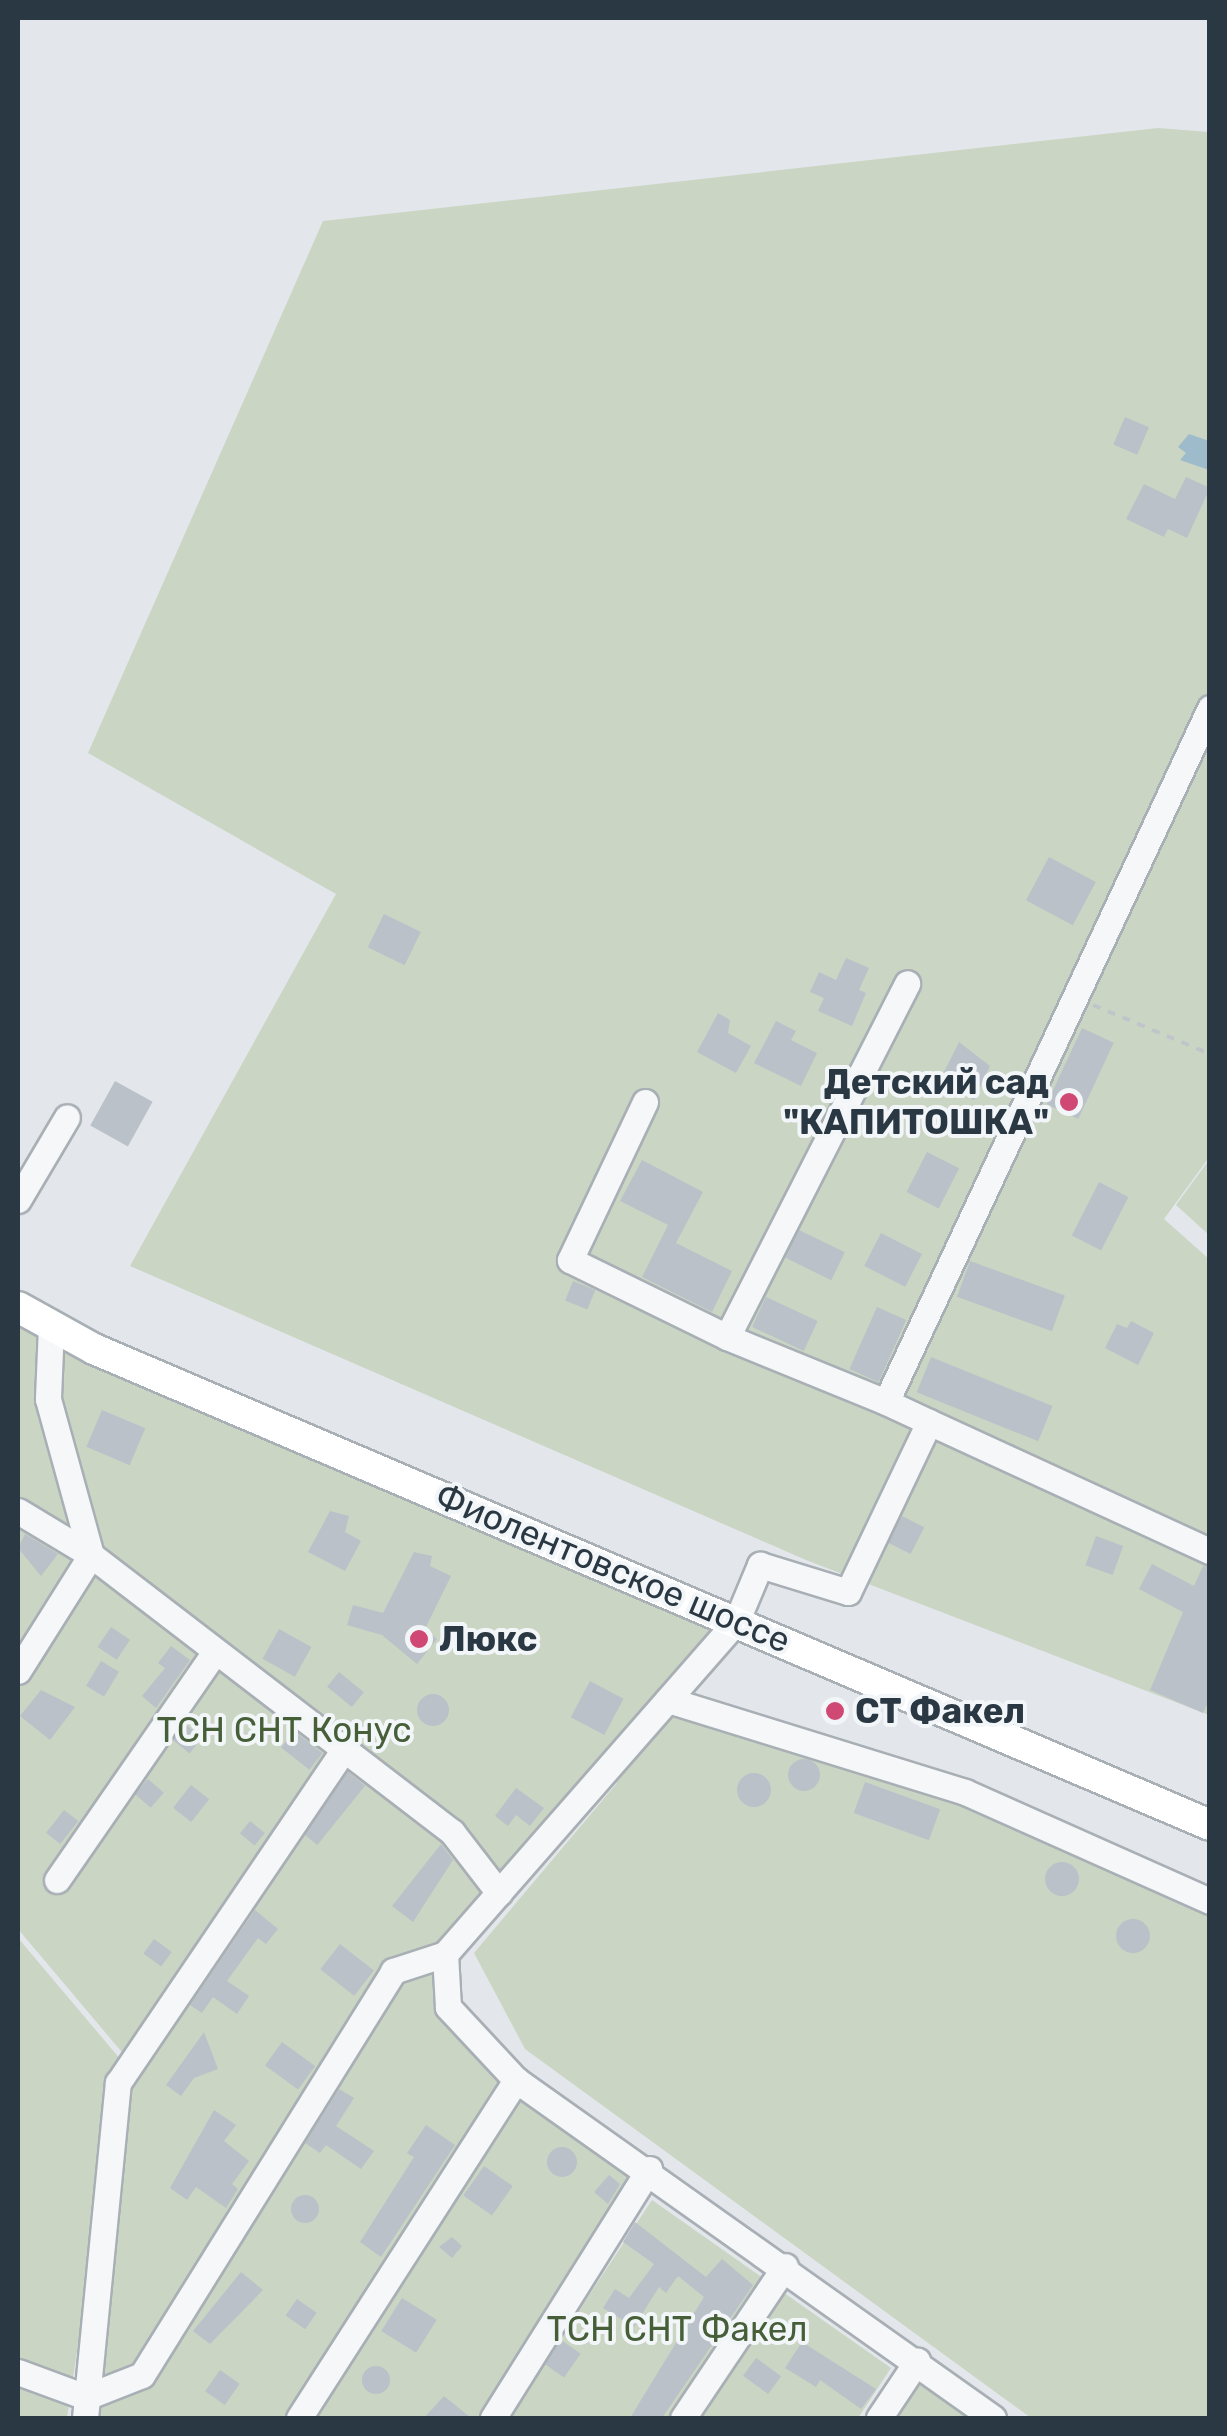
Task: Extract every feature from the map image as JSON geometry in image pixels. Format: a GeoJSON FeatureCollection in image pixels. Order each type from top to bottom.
{"type":"FeatureCollection","features":[{"type":"Feature","properties":{"kind":"main road","name":"Фиолентовское шоссе"},"geometry":{"type":"LineString","coordinates":[[18,1307],[52,1326],[1210,1826]]}},
{"type":"Feature","properties":{"kind":"street"},"geometry":{"type":"LineString","coordinates":[[886,1402],[1210,708]]}},
{"type":"Feature","properties":{"kind":"street"},"geometry":{"type":"LineString","coordinates":[[728,1337],[907,983]]}},
{"type":"Feature","properties":{"kind":"street"},"geometry":{"type":"LineString","coordinates":[[645,1102],[570,1260],[728,1337],[886,1402],[1210,1551]]}},
{"type":"Feature","properties":{"kind":"street"},"geometry":{"type":"LineString","coordinates":[[18,1200],[67,1117]]}},
{"type":"Feature","properties":{"kind":"street"},"geometry":{"type":"LineString","coordinates":[[18,1671],[91,1555],[48,1399],[52,1326]]}},
{"type":"Feature","properties":{"kind":"street"},"geometry":{"type":"LineString","coordinates":[[86,2408],[142,2375],[393,1971],[446,1954],[737,1620],[760,1565],[848,1592],[928,1422]]}},
{"type":"Feature","properties":{"kind":"street"},"geometry":{"type":"LineString","coordinates":[[18,1511],[91,1555],[342,1752],[452,1832],[499,1893]]}},
{"type":"Feature","properties":{"kind":"street"},"geometry":{"type":"LineString","coordinates":[[57,1880],[214,1652]]}},
{"type":"Feature","properties":{"kind":"street"},"geometry":{"type":"LineString","coordinates":[[668,1700],[965,1792],[1210,1902]]}},
{"type":"Feature","properties":{"kind":"street"},"geometry":{"type":"LineString","coordinates":[[86,2408],[118,2083],[342,1752]]}},
{"type":"Feature","properties":{"kind":"street"},"geometry":{"type":"LineString","coordinates":[[446,1954],[448,2007],[516,2080],[649,2168],[993,2418]]}},
{"type":"Feature","properties":{"kind":"street"},"geometry":{"type":"LineString","coordinates":[[299,2418],[516,2080]]}},
{"type":"Feature","properties":{"kind":"street"},"geometry":{"type":"LineString","coordinates":[[493,2418],[649,2168]]}},
{"type":"Feature","properties":{"kind":"street"},"geometry":{"type":"LineString","coordinates":[[683,2418],[785,2266]]}},
{"type":"Feature","properties":{"kind":"street"},"geometry":{"type":"LineString","coordinates":[[879,2418],[916,2361]]}},
{"type":"Feature","properties":{"kind":"street"},"geometry":{"type":"LineString","coordinates":[[18,2372],[86,2408]]}},
{"type":"Feature","properties":{"kind":"path"},"geometry":{"type":"LineString","coordinates":[[1075,997],[1210,1054]]}},
{"type":"Feature","properties":{"kind":"green space"},"geometry":{"type":"Polygon","coordinates":[[[1158,128],[1209,132],[1210,1156],[1164,1219],[1209,1259],[1209,1715],[806,1560],[130,1266],[336,894],[88,753],[323,221],[1158,128]]]}},
{"type":"Feature","properties":{"kind":"green space"},"geometry":{"type":"Polygon","coordinates":[[[1209,1160],[1209,1235],[1176,1205],[1209,1160]]]}},
{"type":"Feature","properties":{"kind":"green space","name":"ТСН СНТ Конус"},"geometry":{"type":"Polygon","coordinates":[[[18,1319],[721,1624],[665,1682],[962,1796],[1209,1908],[1209,2418],[1031,2418],[525,2049],[474,1953],[617,1783],[609,1777],[441,1949],[442,2013],[650,2186],[501,2418],[78,2418],[126,2057],[18,1929],[18,1319]]]}},
{"type":"Feature","properties":{"kind":"green space"},"geometry":{"type":"Polygon","coordinates":[[[18,1938],[121,2060],[67,2418],[18,2418],[18,1938]]]}},
{"type":"Feature","properties":{"kind":"green space","name":"ТСН СНТ Факел"},"geometry":{"type":"Polygon","coordinates":[[[652,2200],[891,2368],[858,2418],[508,2418],[652,2200]]]}},
{"type":"Feature","properties":{"kind":"green space"},"geometry":{"type":"Polygon","coordinates":[[[917,2370],[977,2418],[885,2418],[917,2370]]]}},
{"type":"Feature","properties":{"kind":"water"},"geometry":{"type":"Polygon","coordinates":[[[1189,434],[1209,441],[1209,470],[1180,460],[1186,453],[1178,447],[1189,434]]]}},
{"type":"Feature","properties":{"kind":"building"},"geometry":{"type":"Polygon","coordinates":[[[1125,417],[1149,427],[1137,455],[1113,445],[1125,417]]]}},
{"type":"Feature","properties":{"kind":"building"},"geometry":{"type":"Polygon","coordinates":[[[1186,477],[1210,488],[1187,538],[1168,529],[1164,537],[1126,519],[1144,484],[1175,499],[1186,477]]]}},
{"type":"Feature","properties":{"kind":"building"},"geometry":{"type":"Polygon","coordinates":[[[1049,857],[1096,882],[1073,925],[1026,900],[1049,857]]]}},
{"type":"Feature","properties":{"kind":"building"},"geometry":{"type":"Polygon","coordinates":[[[384,914],[421,932],[405,965],[368,947],[384,914]]]}},
{"type":"Feature","properties":{"kind":"building"},"geometry":{"type":"Polygon","coordinates":[[[846,958],[869,968],[859,990],[866,993],[852,1026],[818,1011],[824,998],[810,992],[819,972],[836,980],[846,958]]]}},
{"type":"Feature","properties":{"kind":"building"},"geometry":{"type":"Polygon","coordinates":[[[718,1013],[730,1020],[728,1033],[751,1046],[736,1073],[697,1052],[718,1013]]]}},
{"type":"Feature","properties":{"kind":"building"},"geometry":{"type":"Polygon","coordinates":[[[776,1021],[796,1031],[791,1040],[817,1053],[801,1086],[754,1063],[776,1021]]]}},
{"type":"Feature","properties":{"kind":"building"},"geometry":{"type":"Polygon","coordinates":[[[1082,1028],[1114,1043],[1078,1119],[1047,1104],[1082,1028]]]}},
{"type":"Feature","properties":{"kind":"building"},"geometry":{"type":"Polygon","coordinates":[[[959,1042],[990,1066],[974,1100],[939,1082],[959,1042]]]}},
{"type":"Feature","properties":{"kind":"building"},"geometry":{"type":"Polygon","coordinates":[[[115,1081],[153,1102],[128,1146],[90,1126],[115,1081]]]}},
{"type":"Feature","properties":{"kind":"building"},"geometry":{"type":"Polygon","coordinates":[[[927,1152],[959,1168],[939,1208],[907,1192],[927,1152]]]}},
{"type":"Feature","properties":{"kind":"building"},"geometry":{"type":"Polygon","coordinates":[[[642,1160],[703,1192],[676,1243],[732,1271],[712,1312],[642,1277],[668,1225],[620,1201],[642,1160]]]}},
{"type":"Feature","properties":{"kind":"building"},"geometry":{"type":"Polygon","coordinates":[[[1099,1182],[1128,1197],[1101,1250],[1072,1235],[1099,1182]]]}},
{"type":"Feature","properties":{"kind":"building"},"geometry":{"type":"Polygon","coordinates":[[[799,1230],[845,1252],[831,1280],[785,1258],[799,1230]]]}},
{"type":"Feature","properties":{"kind":"building"},"geometry":{"type":"Polygon","coordinates":[[[881,1233],[922,1254],[905,1287],[864,1266],[881,1233]]]}},
{"type":"Feature","properties":{"kind":"building"},"geometry":{"type":"Polygon","coordinates":[[[970,1261],[1065,1296],[1052,1331],[957,1297],[970,1261]]]}},
{"type":"Feature","properties":{"kind":"building"},"geometry":{"type":"Polygon","coordinates":[[[573,1281],[595,1290],[587,1309],[565,1300],[573,1281]]]}},
{"type":"Feature","properties":{"kind":"building"},"geometry":{"type":"Polygon","coordinates":[[[766,1297],[818,1321],[804,1351],[752,1327],[766,1297]]]}},
{"type":"Feature","properties":{"kind":"building"},"geometry":{"type":"Polygon","coordinates":[[[877,1307],[906,1320],[879,1382],[849,1369],[877,1307]]]}},
{"type":"Feature","properties":{"kind":"building"},"geometry":{"type":"Polygon","coordinates":[[[1131,1321],[1154,1333],[1138,1365],[1105,1348],[1117,1324],[1127,1328],[1131,1321]]]}},
{"type":"Feature","properties":{"kind":"building"},"geometry":{"type":"Polygon","coordinates":[[[931,1357],[1052,1406],[1038,1441],[917,1392],[931,1357]]]}},
{"type":"Feature","properties":{"kind":"building"},"geometry":{"type":"Polygon","coordinates":[[[102,1410],[145,1428],[130,1465],[86,1447],[102,1410]]]}},
{"type":"Feature","properties":{"kind":"building"},"geometry":{"type":"Polygon","coordinates":[[[330,1511],[349,1516],[345,1532],[361,1541],[345,1571],[308,1552],[330,1511]]]}},
{"type":"Feature","properties":{"kind":"building"},"geometry":{"type":"Polygon","coordinates":[[[902,1516],[924,1527],[911,1554],[888,1543],[902,1516]]]}},
{"type":"Feature","properties":{"kind":"building"},"geometry":{"type":"Polygon","coordinates":[[[25,1534],[58,1554],[41,1576],[18,1548],[25,1534]]]}},
{"type":"Feature","properties":{"kind":"building"},"geometry":{"type":"Polygon","coordinates":[[[1096,1536],[1123,1546],[1113,1575],[1085,1565],[1096,1536]]]}},
{"type":"Feature","properties":{"kind":"building"},"geometry":{"type":"Polygon","coordinates":[[[414,1552],[432,1556],[430,1566],[451,1576],[425,1629],[437,1639],[417,1664],[382,1635],[347,1625],[353,1605],[383,1613],[414,1552]]]}},
{"type":"Feature","properties":{"kind":"building"},"geometry":{"type":"Polygon","coordinates":[[[1152,1564],[1194,1586],[1203,1566],[1210,1567],[1210,1698],[1203,1713],[1150,1690],[1183,1612],[1139,1589],[1152,1564]]]}},
{"type":"Feature","properties":{"kind":"building"},"geometry":{"type":"Polygon","coordinates":[[[111,1627],[130,1640],[117,1660],[98,1647],[111,1627]]]}},
{"type":"Feature","properties":{"kind":"building"},"geometry":{"type":"Polygon","coordinates":[[[279,1629],[311,1647],[295,1677],[263,1659],[279,1629]]]}},
{"type":"Feature","properties":{"kind":"building"},"geometry":{"type":"Polygon","coordinates":[[[171,1646],[190,1660],[156,1708],[142,1696],[165,1668],[158,1663],[171,1646]]]}},
{"type":"Feature","properties":{"kind":"building"},"geometry":{"type":"Polygon","coordinates":[[[101,1661],[119,1672],[104,1697],[86,1686],[101,1661]]]}},
{"type":"Feature","properties":{"kind":"building"},"geometry":{"type":"Polygon","coordinates":[[[339,1672],[364,1692],[352,1707],[327,1687],[339,1672]]]}},
{"type":"Feature","properties":{"kind":"building"},"geometry":{"type":"Polygon","coordinates":[[[590,1681],[624,1699],[604,1735],[571,1717],[590,1681]]]}},
{"type":"Feature","properties":{"kind":"building"},"geometry":{"type":"Polygon","coordinates":[[[41,1690],[75,1707],[50,1740],[20,1716],[41,1690]]]}},
{"type":"Feature","properties":{"kind":"building"},"geometry":{"type":"Polygon","coordinates":[[[433,1694],[445,1698],[449,1710],[445,1722],[433,1726],[421,1722],[417,1710],[421,1698],[433,1694]]]}},
{"type":"Feature","properties":{"kind":"building"},"geometry":{"type":"Polygon","coordinates":[[[185,1724],[202,1738],[190,1753],[172,1740],[185,1724]]]}},
{"type":"Feature","properties":{"kind":"building"},"geometry":{"type":"Polygon","coordinates":[[[294,1731],[322,1753],[309,1770],[281,1748],[294,1731]]]}},
{"type":"Feature","properties":{"kind":"building"},"geometry":{"type":"Polygon","coordinates":[[[804,1759],[815,1764],[820,1775],[815,1786],[804,1791],[793,1786],[788,1775],[793,1764],[804,1759]]]}},
{"type":"Feature","properties":{"kind":"building"},"geometry":{"type":"Polygon","coordinates":[[[348,1772],[365,1786],[317,1845],[300,1831],[348,1772]]]}},
{"type":"Feature","properties":{"kind":"building"},"geometry":{"type":"Polygon","coordinates":[[[754,1773],[766,1778],[771,1790],[766,1802],[754,1807],[742,1802],[737,1790],[742,1778],[754,1773]]]}},
{"type":"Feature","properties":{"kind":"building"},"geometry":{"type":"Polygon","coordinates":[[[148,1779],[164,1793],[151,1808],[135,1794],[148,1779]]]}},
{"type":"Feature","properties":{"kind":"building"},"geometry":{"type":"Polygon","coordinates":[[[865,1782],[940,1809],[929,1840],[854,1813],[865,1782]]]}},
{"type":"Feature","properties":{"kind":"building"},"geometry":{"type":"Polygon","coordinates":[[[191,1785],[209,1799],[191,1822],[173,1808],[191,1785]]]}},
{"type":"Feature","properties":{"kind":"building"},"geometry":{"type":"Polygon","coordinates":[[[516,1788],[544,1808],[530,1826],[516,1815],[508,1826],[495,1816],[516,1788]]]}},
{"type":"Feature","properties":{"kind":"building"},"geometry":{"type":"Polygon","coordinates":[[[64,1810],[78,1821],[60,1844],[46,1833],[64,1810]]]}},
{"type":"Feature","properties":{"kind":"building"},"geometry":{"type":"Polygon","coordinates":[[[250,1821],[265,1833],[255,1845],[240,1833],[250,1821]]]}},
{"type":"Feature","properties":{"kind":"building"},"geometry":{"type":"Polygon","coordinates":[[[441,1844],[453,1860],[413,1922],[392,1906],[441,1844]]]}},
{"type":"Feature","properties":{"kind":"building"},"geometry":{"type":"Polygon","coordinates":[[[1062,1862],[1074,1867],[1079,1879],[1074,1891],[1062,1896],[1050,1891],[1045,1879],[1050,1867],[1062,1862]]]}},
{"type":"Feature","properties":{"kind":"building"},"geometry":{"type":"Polygon","coordinates":[[[255,1910],[278,1929],[266,1944],[258,1938],[227,1981],[249,1996],[237,2014],[213,1997],[202,2013],[190,2005],[255,1910]]]}},
{"type":"Feature","properties":{"kind":"building"},"geometry":{"type":"Polygon","coordinates":[[[1133,1919],[1145,1924],[1150,1936],[1145,1948],[1133,1953],[1121,1948],[1116,1936],[1121,1924],[1133,1919]]]}},
{"type":"Feature","properties":{"kind":"building"},"geometry":{"type":"Polygon","coordinates":[[[154,1939],[172,1952],[161,1966],[143,1954],[154,1939]]]}},
{"type":"Feature","properties":{"kind":"building"},"geometry":{"type":"Polygon","coordinates":[[[340,1944],[374,1970],[354,1996],[320,1969],[340,1944]]]}},
{"type":"Feature","properties":{"kind":"building"},"geometry":{"type":"Polygon","coordinates":[[[204,2032],[218,2069],[194,2078],[181,2096],[166,2085],[204,2032]]]}},
{"type":"Feature","properties":{"kind":"building"},"geometry":{"type":"Polygon","coordinates":[[[282,2042],[315,2066],[298,2090],[265,2065],[282,2042]]]}},
{"type":"Feature","properties":{"kind":"building"},"geometry":{"type":"Polygon","coordinates":[[[339,2089],[354,2098],[336,2126],[374,2151],[361,2169],[326,2145],[320,2153],[305,2143],[339,2089]]]}},
{"type":"Feature","properties":{"kind":"building"},"geometry":{"type":"Polygon","coordinates":[[[214,2110],[236,2125],[224,2141],[249,2161],[232,2184],[238,2189],[226,2208],[196,2187],[187,2200],[170,2188],[214,2110]]]}},
{"type":"Feature","properties":{"kind":"building"},"geometry":{"type":"Polygon","coordinates":[[[426,2125],[455,2145],[381,2257],[360,2242],[414,2157],[407,2153],[426,2125]]]}},
{"type":"Feature","properties":{"kind":"building"},"geometry":{"type":"Polygon","coordinates":[[[562,2147],[572,2152],[577,2162],[572,2172],[562,2177],[552,2172],[547,2162],[552,2152],[562,2147]]]}},
{"type":"Feature","properties":{"kind":"building"},"geometry":{"type":"Polygon","coordinates":[[[484,2166],[513,2186],[492,2216],[463,2195],[484,2166]]]}},
{"type":"Feature","properties":{"kind":"building"},"geometry":{"type":"Polygon","coordinates":[[[609,2175],[620,2184],[608,2204],[594,2192],[609,2175]]]}},
{"type":"Feature","properties":{"kind":"building"},"geometry":{"type":"Polygon","coordinates":[[[305,2195],[315,2199],[319,2209],[315,2219],[305,2223],[295,2219],[291,2209],[295,2199],[305,2195]]]}},
{"type":"Feature","properties":{"kind":"building"},"geometry":{"type":"Polygon","coordinates":[[[635,2222],[706,2277],[722,2259],[753,2285],[662,2418],[630,2418],[704,2297],[678,2276],[666,2293],[659,2287],[634,2327],[603,2308],[615,2289],[629,2298],[654,2264],[623,2242],[635,2222]]]}},
{"type":"Feature","properties":{"kind":"building"},"geometry":{"type":"Polygon","coordinates":[[[452,2237],[462,2246],[452,2258],[439,2247],[452,2237]]]}},
{"type":"Feature","properties":{"kind":"building"},"geometry":{"type":"Polygon","coordinates":[[[241,2272],[263,2290],[210,2344],[193,2331],[241,2272]]]}},
{"type":"Feature","properties":{"kind":"building"},"geometry":{"type":"Polygon","coordinates":[[[402,2298],[437,2320],[416,2353],[381,2331],[402,2298]]]}},
{"type":"Feature","properties":{"kind":"building"},"geometry":{"type":"Polygon","coordinates":[[[297,2299],[317,2313],[305,2329],[286,2315],[297,2299]]]}},
{"type":"Feature","properties":{"kind":"building"},"geometry":{"type":"Polygon","coordinates":[[[561,2340],[581,2354],[564,2378],[544,2364],[561,2340]]]}},
{"type":"Feature","properties":{"kind":"building"},"geometry":{"type":"Polygon","coordinates":[[[802,2342],[876,2389],[861,2409],[820,2380],[816,2387],[785,2368],[802,2342]]]}},
{"type":"Feature","properties":{"kind":"building"},"geometry":{"type":"Polygon","coordinates":[[[756,2358],[781,2376],[768,2394],[743,2376],[756,2358]]]}},
{"type":"Feature","properties":{"kind":"building"},"geometry":{"type":"Polygon","coordinates":[[[376,2366],[386,2370],[390,2380],[386,2390],[376,2394],[366,2390],[362,2380],[366,2370],[376,2366]]]}},
{"type":"Feature","properties":{"kind":"building"},"geometry":{"type":"Polygon","coordinates":[[[220,2370],[240,2384],[225,2405],[205,2391],[220,2370]]]}},
{"type":"Feature","properties":{"kind":"building"},"geometry":{"type":"Polygon","coordinates":[[[444,2396],[454,2404],[471,2418],[424,2418],[444,2396]]]}},
{"type":"Feature","properties":{"kind":"place","name":"Детский сад \"КАПИТОШКА\""},"geometry":{"type":"Point","coordinates":[1069,1102]}},
{"type":"Feature","properties":{"kind":"place","name":"Люкс"},"geometry":{"type":"Point","coordinates":[419,1639]}},
{"type":"Feature","properties":{"kind":"place","name":"СТ Факел"},"geometry":{"type":"Point","coordinates":[835,1711]}}]}
